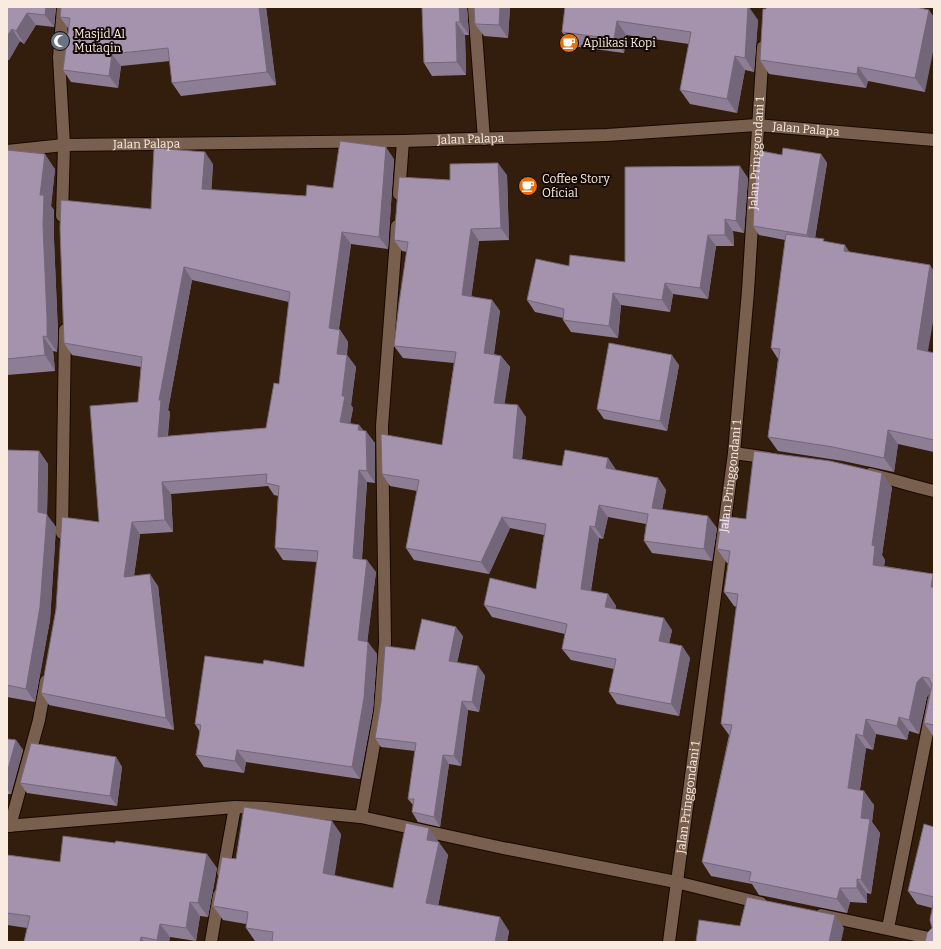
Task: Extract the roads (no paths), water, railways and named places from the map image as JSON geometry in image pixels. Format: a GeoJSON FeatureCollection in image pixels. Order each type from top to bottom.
{"type":"FeatureCollection","features":[{"type":"Feature","properties":{"kind":"street"},"geometry":{"type":"LineString","coordinates":[[62,232],[64,145],[59,56],[63,7]]}},
{"type":"Feature","properties":{"kind":"street"},"geometry":{"type":"LineString","coordinates":[[474,7],[484,139]]}},
{"type":"Feature","properties":{"kind":"street","name":"Jalan Pringgondani 1"},"geometry":{"type":"LineString","coordinates":[[669,942],[734,454],[748,292],[763,39]]}},
{"type":"Feature","properties":{"kind":"street","name":"Jalan Palapa"},"geometry":{"type":"LineString","coordinates":[[7,151],[64,145],[403,141],[607,136],[757,125],[934,140]]}},
{"type":"Feature","properties":{"kind":"street"},"geometry":{"type":"LineString","coordinates":[[361,817],[380,711],[385,643],[382,426],[403,141]]}},
{"type":"Feature","properties":{"kind":"street"},"geometry":{"type":"LineString","coordinates":[[62,546],[64,516],[65,317]]}},
{"type":"Feature","properties":{"kind":"street"},"geometry":{"type":"LineString","coordinates":[[734,454],[780,460]]}},
{"type":"Feature","properties":{"kind":"street"},"geometry":{"type":"LineString","coordinates":[[856,471],[895,480],[913,487],[934,491]]}},
{"type":"Feature","properties":{"kind":"street"},"geometry":{"type":"LineString","coordinates":[[48,667],[39,720],[8,826],[235,807],[266,808],[361,817],[503,848],[676,882],[776,906]]}},
{"type":"Feature","properties":{"kind":"street"},"geometry":{"type":"LineString","coordinates":[[888,928],[934,698]]}},
{"type":"Feature","properties":{"kind":"street"},"geometry":{"type":"LineString","coordinates":[[210,942],[235,807]]}},
{"type":"Feature","properties":{"kind":"street"},"geometry":{"type":"LineString","coordinates":[[813,913],[934,939]]}},
{"type":"Feature","properties":{"kind":"place","name":"Masjid Al Mutaqin"},"geometry":{"type":"Point","coordinates":[60,41]}},
{"type":"Feature","properties":{"kind":"place","name":"Aplikasi Kopi"},"geometry":{"type":"Point","coordinates":[569,43]}},
{"type":"Feature","properties":{"kind":"place","name":"Coffee Story Oficial"},"geometry":{"type":"Point","coordinates":[528,186]}}]}
